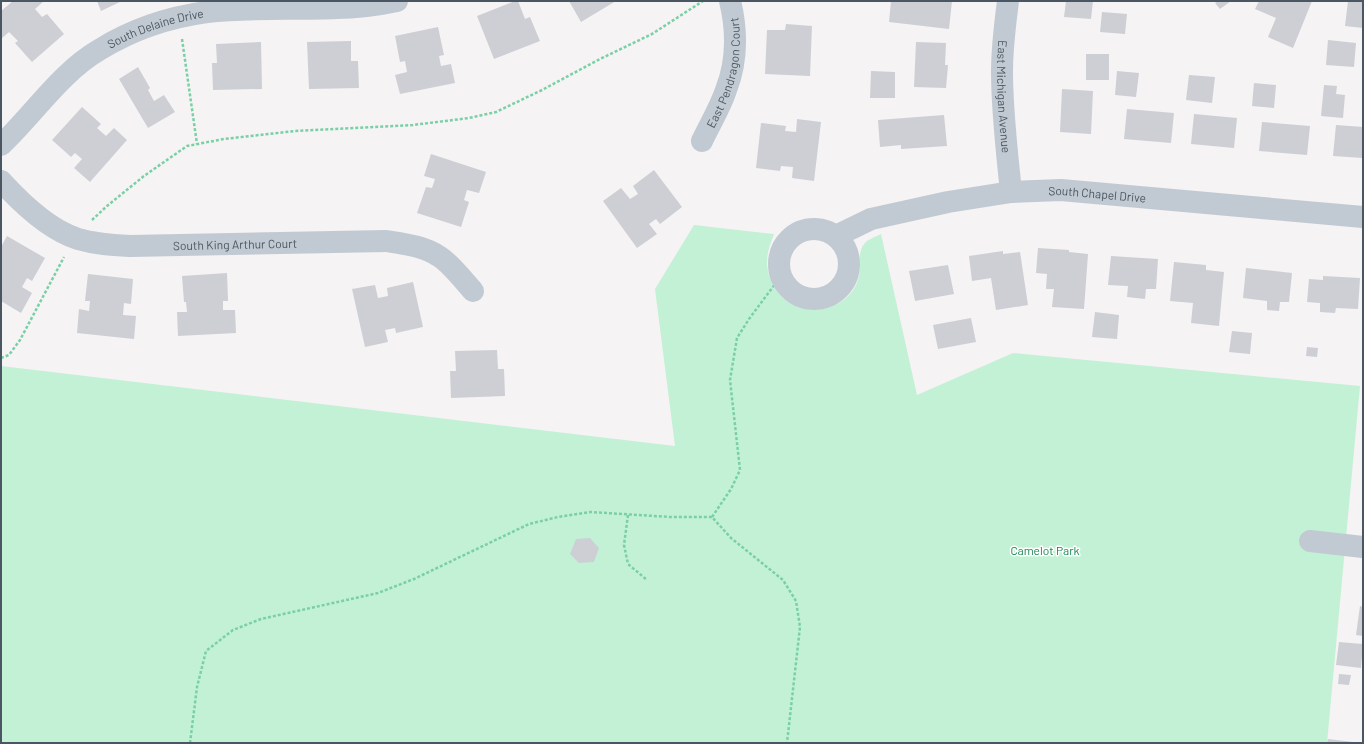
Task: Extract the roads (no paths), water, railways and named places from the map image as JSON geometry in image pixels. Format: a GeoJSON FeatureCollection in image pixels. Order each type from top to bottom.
{"type":"FeatureCollection","features":[{"type":"Feature","properties":{"kind":"street","name":"South Delaine Drive"},"geometry":{"type":"LineString","coordinates":[[1,144],[76,66],[98,50],[126,36],[151,26],[180,17],[207,12],[338,8],[398,1]]}},
{"type":"Feature","properties":{"kind":"street","name":"East Pendragon Court"},"geometry":{"type":"LineString","coordinates":[[702,141],[726,90],[735,53],[735,30],[730,1]]}},
{"type":"Feature","properties":{"kind":"street","name":"East Michigan Avenue"},"geometry":{"type":"LineString","coordinates":[[1008,1],[1004,33],[1002,71],[1003,112],[1011,192]]}},
{"type":"Feature","properties":{"kind":"street","name":"South King Arthur Court"},"geometry":{"type":"LineString","coordinates":[[1,181],[28,209],[51,226],[82,240],[100,244],[130,246],[386,241],[414,245],[441,257],[473,291]]}},
{"type":"Feature","properties":{"kind":"street","name":"South Chapel Drive"},"geometry":{"type":"LineString","coordinates":[[836,236],[872,219],[948,202],[1011,192],[1061,190],[1363,217]]}},
{"type":"Feature","properties":{"kind":"street"},"geometry":{"type":"LineString","coordinates":[[814,228],[826,230],[836,236],[844,244],[849,256],[850,268],[840,289],[830,296],[818,300],[806,299],[795,294],[787,287],[781,276],[779,265],[780,254],[785,244],[793,235],[803,230],[814,228]]}},
{"type":"Feature","properties":{"kind":"street"},"geometry":{"type":"LineString","coordinates":[[1310,541],[1363,548]]}},
{"type":"Feature","properties":{"kind":"park label","name":"Camelot Park"},"geometry":{"type":"Point","coordinates":[1045,550]}}]}
